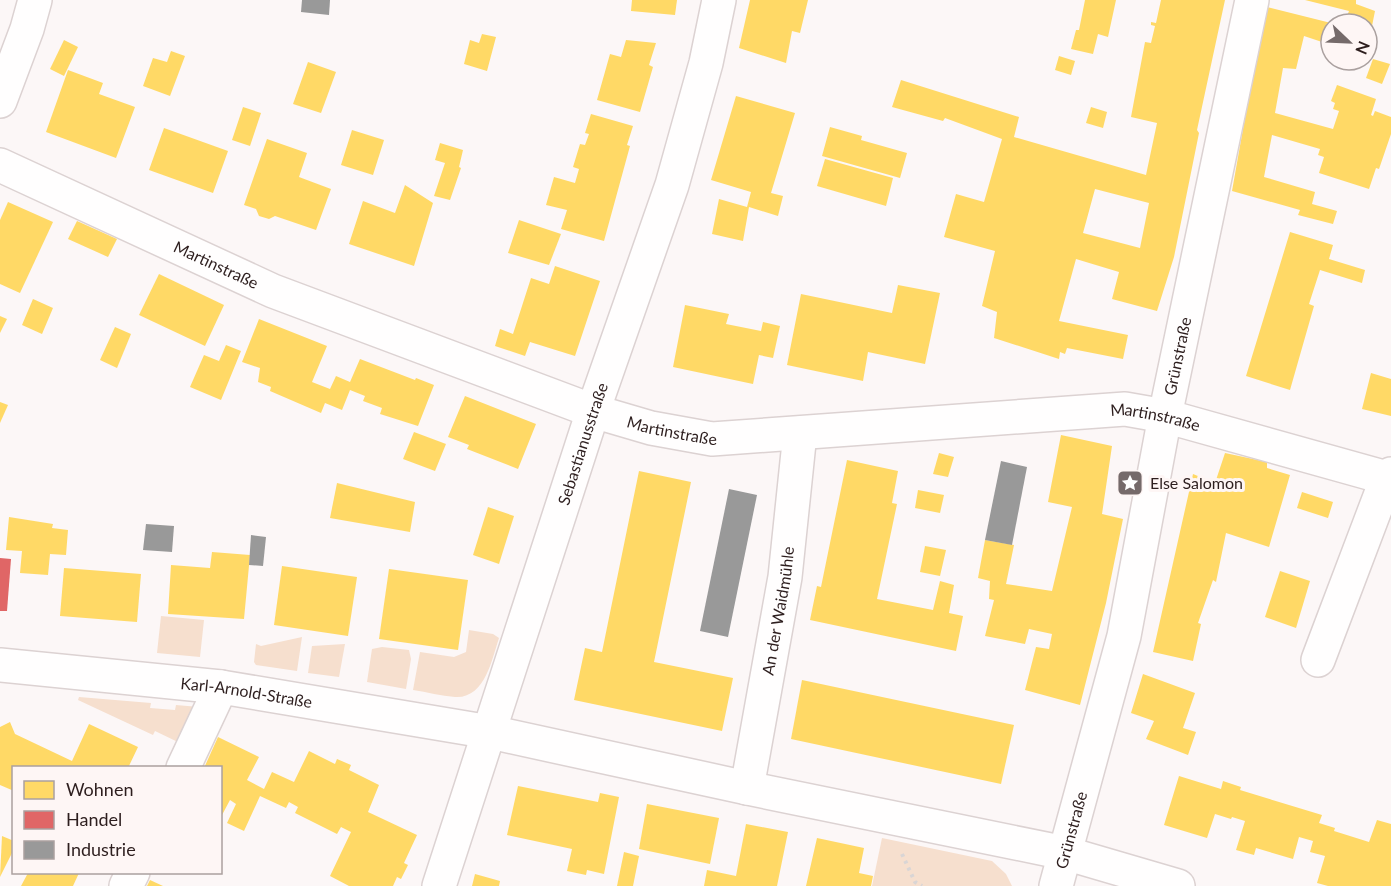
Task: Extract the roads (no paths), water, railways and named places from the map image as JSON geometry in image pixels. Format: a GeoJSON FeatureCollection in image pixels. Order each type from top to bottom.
{"type":"FeatureCollection","features":[{"type":"Feature","properties":{"kind":"street"},"geometry":{"type":"LineString","coordinates":[[0,101],[27,29],[35,0]]}},
{"type":"Feature","properties":{"kind":"street","name":"Sebastianusstraße"},"geometry":{"type":"LineString","coordinates":[[439,886],[593,411],[672,185],[706,63],[719,0]]}},
{"type":"Feature","properties":{"kind":"street","name":"Grünstraße"},"geometry":{"type":"LineString","coordinates":[[1056,886],[1124,636],[1166,416],[1252,0]]}},
{"type":"Feature","properties":{"kind":"street","name":"Martinstraße"},"geometry":{"type":"LineString","coordinates":[[0,165],[273,291],[593,411],[651,428],[712,439],[1125,409],[1166,416],[1389,476]]}},
{"type":"Feature","properties":{"kind":"street","name":"An der Waidmühle"},"geometry":{"type":"LineString","coordinates":[[747,788],[785,578],[800,433]]}},
{"type":"Feature","properties":{"kind":"street"},"geometry":{"type":"LineString","coordinates":[[1318,660],[1389,476]]}},
{"type":"Feature","properties":{"kind":"street","name":"Karl-Arnold-Straße"},"geometry":{"type":"LineString","coordinates":[[0,665],[221,687],[490,732]]}},
{"type":"Feature","properties":{"kind":"street"},"geometry":{"type":"LineString","coordinates":[[184,766],[221,687]]}},
{"type":"Feature","properties":{"kind":"street"},"geometry":{"type":"LineString","coordinates":[[490,732],[747,788],[1065,853],[1178,886]]}},
{"type":"Feature","properties":{"kind":"place","name":"Else Salomon"},"geometry":{"type":"Point","coordinates":[1130,483]}}]}
